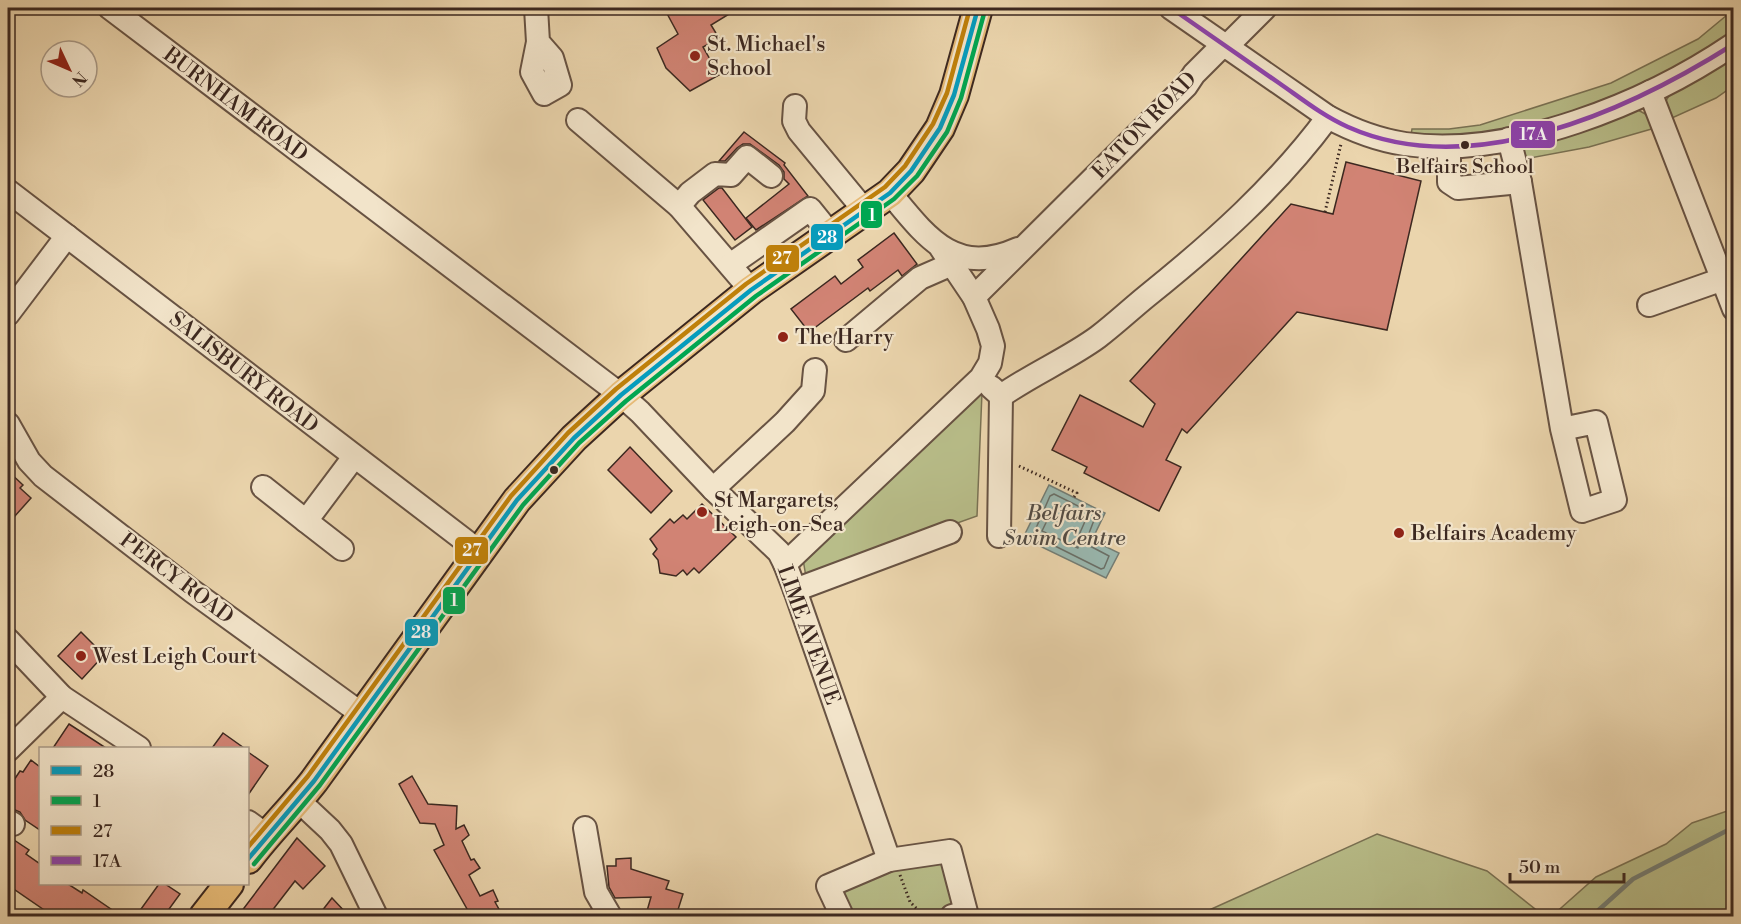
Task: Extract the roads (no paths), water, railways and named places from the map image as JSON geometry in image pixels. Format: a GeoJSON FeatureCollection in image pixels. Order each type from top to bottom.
{"type":"FeatureCollection","features":[{"type":"Feature","properties":{"kind":"main road"},"geometry":{"type":"LineString","coordinates":[[249,856],[257,828],[299,801],[517,500],[574,438],[621,396],[751,290],[890,193],[911,171],[940,128],[954,95],[978,8]]}},
{"type":"Feature","properties":{"kind":"main road"},"geometry":{"type":"LineString","coordinates":[[204,916],[228,885]]}},
{"type":"Feature","properties":{"kind":"street","name":"BURNHAM ROAD"},"geometry":{"type":"LineString","coordinates":[[110,8],[621,396]]}},
{"type":"Feature","properties":{"kind":"street"},"geometry":{"type":"LineString","coordinates":[[536,8],[538,42]]}},
{"type":"Feature","properties":{"kind":"street"},"geometry":{"type":"LineString","coordinates":[[1172,8],[1328,117],[1360,132],[1402,144],[1449,147],[1509,139],[1566,124],[1614,108],[1650,92],[1689,73],[1734,44]]}},
{"type":"Feature","properties":{"kind":"street","name":"EATON ROAD"},"geometry":{"type":"LineString","coordinates":[[974,297],[1186,86],[1194,74],[1218,50],[1227,46],[1265,8]]}},
{"type":"Feature","properties":{"kind":"street"},"geometry":{"type":"LineString","coordinates":[[1650,92],[1734,309]]}},
{"type":"Feature","properties":{"kind":"street"},"geometry":{"type":"LineString","coordinates":[[795,106],[794,121],[799,131],[865,211]]}},
{"type":"Feature","properties":{"kind":"street"},"geometry":{"type":"LineString","coordinates":[[1001,396],[1097,338],[1203,251],[1257,200],[1328,117]]}},
{"type":"Feature","properties":{"kind":"street"},"geometry":{"type":"LineString","coordinates":[[578,120],[679,206],[751,290]]}},
{"type":"Feature","properties":{"kind":"street"},"geometry":{"type":"LineString","coordinates":[[1509,139],[1520,182],[1563,429]]}},
{"type":"Feature","properties":{"kind":"street"},"geometry":{"type":"LineString","coordinates":[[1449,147],[1449,182],[1458,189],[1520,182]]}},
{"type":"Feature","properties":{"kind":"street"},"geometry":{"type":"LineString","coordinates":[[679,206],[715,174],[731,175],[747,157],[771,176]]}},
{"type":"Feature","properties":{"kind":"street","name":"SALISBURY ROAD"},"geometry":{"type":"LineString","coordinates":[[8,191],[480,552]]}},
{"type":"Feature","properties":{"kind":"street","name":"EATON ROAD"},"geometry":{"type":"LineString","coordinates":[[890,193],[947,256],[999,257],[1025,246]]}},
{"type":"Feature","properties":{"kind":"street"},"geometry":{"type":"LineString","coordinates":[[730,266],[810,208],[831,235]]}},
{"type":"Feature","properties":{"kind":"street"},"geometry":{"type":"LineString","coordinates":[[8,314],[67,236]]}},
{"type":"Feature","properties":{"kind":"street"},"geometry":{"type":"LineString","coordinates":[[785,564],[981,378],[990,363],[993,346],[983,314],[947,256],[846,340]]}},
{"type":"Feature","properties":{"kind":"street"},"geometry":{"type":"LineString","coordinates":[[1649,305],[1723,279]]}},
{"type":"Feature","properties":{"kind":"street"},"geometry":{"type":"LineString","coordinates":[[713,489],[785,422],[813,391],[815,370]]}},
{"type":"Feature","properties":{"kind":"street"},"geometry":{"type":"LineString","coordinates":[[981,378],[1001,396],[999,536]]}},
{"type":"Feature","properties":{"kind":"street","name":"LIME AVENUE"},"geometry":{"type":"LineString","coordinates":[[621,396],[640,412],[713,489],[778,552],[795,590],[893,860]]}},
{"type":"Feature","properties":{"kind":"street","name":"PERCY ROAD"},"geometry":{"type":"LineString","coordinates":[[8,424],[29,461],[43,476],[192,591],[363,715]]}},
{"type":"Feature","properties":{"kind":"street"},"geometry":{"type":"LineString","coordinates":[[306,521],[354,457]]}},
{"type":"Feature","properties":{"kind":"street"},"geometry":{"type":"LineString","coordinates":[[263,487],[342,549]]}},
{"type":"Feature","properties":{"kind":"street"},"geometry":{"type":"LineString","coordinates":[[795,590],[950,532]]}},
{"type":"Feature","properties":{"kind":"street"},"geometry":{"type":"LineString","coordinates":[[8,640],[63,697],[138,747]]}},
{"type":"Feature","properties":{"kind":"street"},"geometry":{"type":"LineString","coordinates":[[8,750],[63,697]]}},
{"type":"Feature","properties":{"kind":"street"},"geometry":{"type":"LineString","coordinates":[[299,801],[330,830],[341,844],[376,916]]}},
{"type":"Feature","properties":{"kind":"street"},"geometry":{"type":"LineString","coordinates":[[585,828],[596,892],[610,916]]}},
{"type":"Feature","properties":{"kind":"street"},"geometry":{"type":"LineString","coordinates":[[842,916],[828,886],[893,860],[950,851],[962,915]]}},
{"type":"Feature","properties":{"kind":"water","name":"Belfairs Swim Centre"},"geometry":{"type":"Polygon","coordinates":[[[1049,485],[1105,513],[1092,540],[1119,553],[1106,578],[1023,538],[1049,485]]]}},
{"type":"Feature","properties":{"kind":"waterway"},"geometry":{"type":"LineString","coordinates":[[1592,916],[1633,879],[1734,827]]}},
{"type":"Feature","properties":{"kind":"place","name":"St. Michael's School"},"geometry":{"type":"Point","coordinates":[695,56]}},
{"type":"Feature","properties":{"kind":"place","name":"Belfairs School"},"geometry":{"type":"Point","coordinates":[1465,145]}},
{"type":"Feature","properties":{"kind":"place","name":"The Harry"},"geometry":{"type":"Point","coordinates":[783,337]}},
{"type":"Feature","properties":{"kind":"place","name":"St Margarets, Leigh-on-Sea"},"geometry":{"type":"Point","coordinates":[702,512]}},
{"type":"Feature","properties":{"kind":"place","name":"Belfairs Academy"},"geometry":{"type":"Point","coordinates":[1399,533]}},
{"type":"Feature","properties":{"kind":"place","name":"West Leigh Court"},"geometry":{"type":"Point","coordinates":[81,656]}}]}
